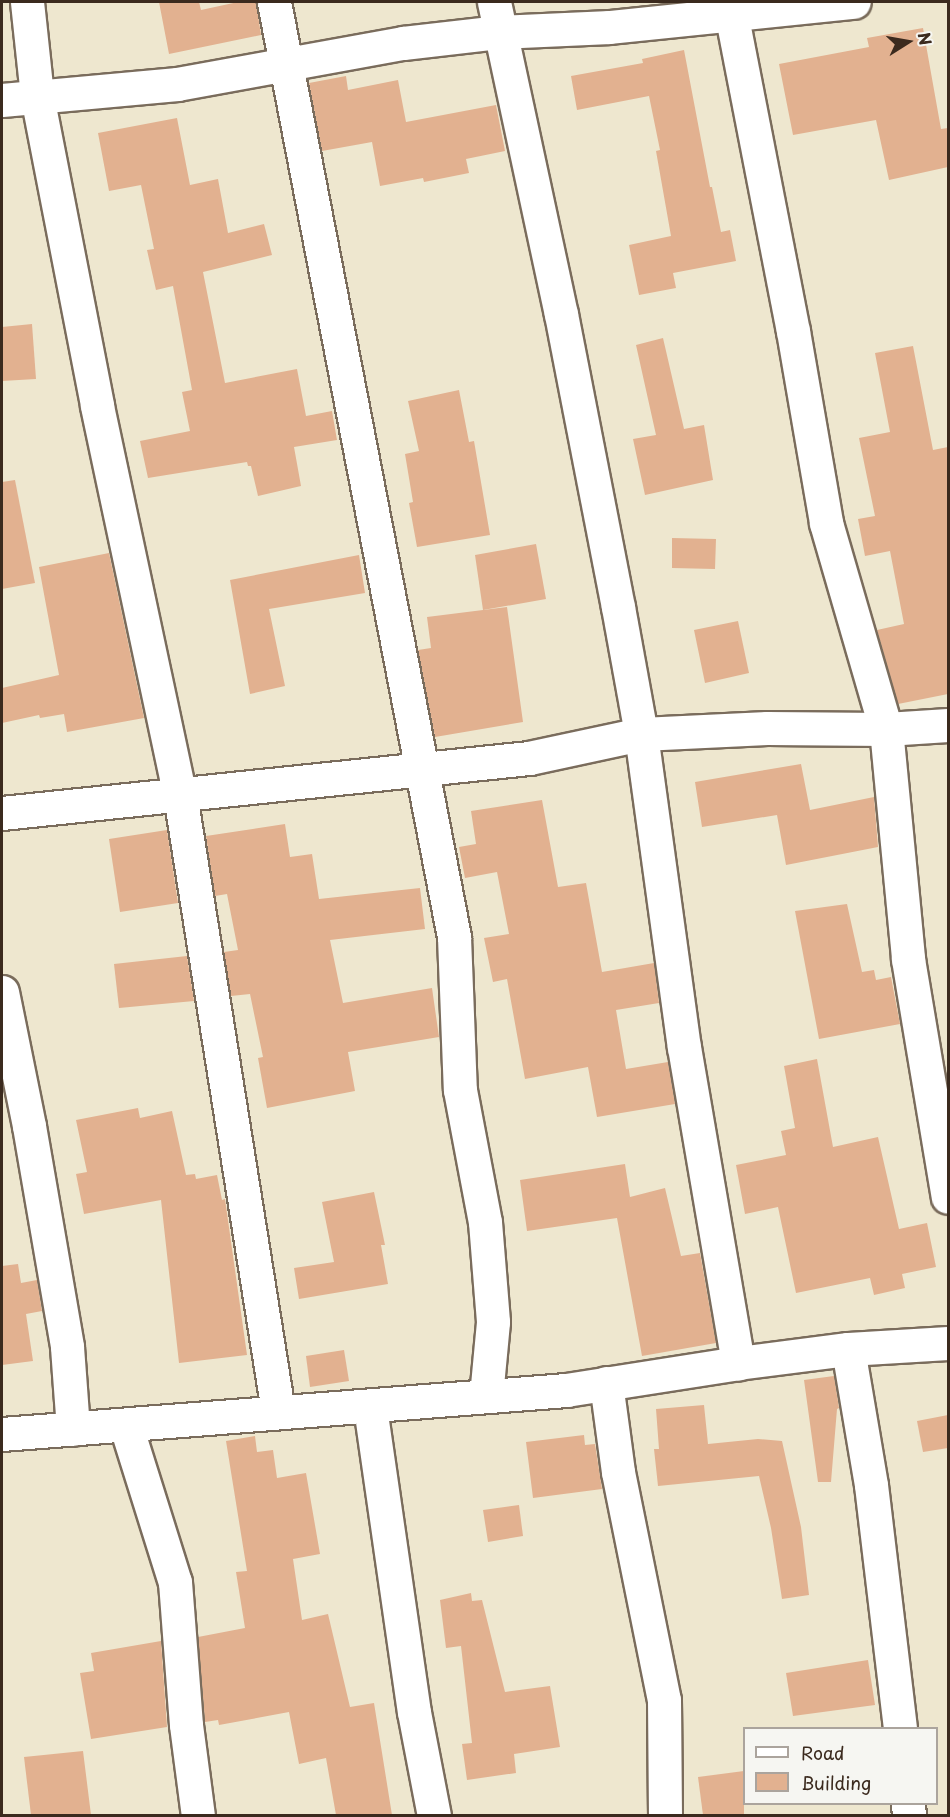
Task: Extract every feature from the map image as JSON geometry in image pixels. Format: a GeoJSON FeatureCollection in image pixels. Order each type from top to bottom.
{"type":"FeatureCollection","features":[{"type":"Feature","properties":{"kind":"street"},"geometry":{"type":"LineString","coordinates":[[27,2],[37,96],[97,406],[180,795],[278,1411]]}},
{"type":"Feature","properties":{"kind":"street"},"geometry":{"type":"LineString","coordinates":[[273,2],[454,937],[460,1090],[485,1222],[493,1322],[486,1396]]}},
{"type":"Feature","properties":{"kind":"street"},"geometry":{"type":"LineString","coordinates":[[2,100],[177,84],[403,44],[496,17],[610,27],[730,7],[854,2]]}},
{"type":"Feature","properties":{"kind":"street"},"geometry":{"type":"LineString","coordinates":[[730,7],[793,331],[826,522],[886,729],[908,959],[948,1197]]}},
{"type":"Feature","properties":{"kind":"street"},"geometry":{"type":"LineString","coordinates":[[496,17],[561,314],[641,734],[684,1047],[738,1363]]}},
{"type":"Feature","properties":{"kind":"street"},"geometry":{"type":"LineString","coordinates":[[2,813],[420,767],[529,758],[641,734],[767,728],[886,729],[948,725]]}},
{"type":"Feature","properties":{"kind":"street"},"geometry":{"type":"LineString","coordinates":[[2,992],[29,1126],[68,1347],[73,1429]]}},
{"type":"Feature","properties":{"kind":"street"},"geometry":{"type":"LineString","coordinates":[[2,1434],[566,1390],[738,1363],[848,1349],[948,1343]]}},
{"type":"Feature","properties":{"kind":"street"},"geometry":{"type":"LineString","coordinates":[[848,1349],[871,1485],[900,1727]]}},
{"type":"Feature","properties":{"kind":"street"},"geometry":{"type":"LineString","coordinates":[[606,1383],[618,1472],[664,1700],[665,1815]]}},
{"type":"Feature","properties":{"kind":"street"},"geometry":{"type":"LineString","coordinates":[[370,1407],[414,1712],[434,1815]]}},
{"type":"Feature","properties":{"kind":"street"},"geometry":{"type":"LineString","coordinates":[[126,1426],[175,1582],[186,1725],[198,1815]]}},
{"type":"Feature","properties":{"kind":"building"},"geometry":{"type":"Polygon","coordinates":[[[159,2],[199,2],[201,10],[238,2],[256,2],[261,35],[169,54],[159,2]]]}},
{"type":"Feature","properties":{"kind":"building"},"geometry":{"type":"Polygon","coordinates":[[[923,28],[941,129],[948,128],[948,167],[889,180],[876,120],[793,135],[779,64],[869,47],[867,38],[923,28]]]}},
{"type":"Feature","properties":{"kind":"building"},"geometry":{"type":"Polygon","coordinates":[[[684,50],[710,187],[712,187],[721,232],[730,230],[736,261],[673,273],[676,288],[639,295],[629,245],[671,236],[656,151],[660,150],[649,96],[577,110],[571,76],[643,63],[642,59],[684,50]]]}},
{"type":"Feature","properties":{"kind":"building"},"geometry":{"type":"Polygon","coordinates":[[[346,76],[348,90],[398,80],[406,122],[496,105],[505,151],[466,159],[469,173],[424,182],[423,178],[380,186],[372,142],[322,151],[309,83],[346,76]]]}},
{"type":"Feature","properties":{"kind":"building"},"geometry":{"type":"Polygon","coordinates":[[[177,118],[190,185],[218,179],[228,233],[264,224],[272,255],[203,272],[225,383],[297,369],[306,416],[332,411],[337,440],[294,447],[301,486],[258,496],[251,466],[248,466],[247,462],[148,478],[140,441],[190,431],[182,392],[192,390],[173,286],[156,290],[147,250],[154,249],[141,185],[109,191],[98,133],[177,118]]]}},
{"type":"Feature","properties":{"kind":"building"},"geometry":{"type":"Polygon","coordinates":[[[32,324],[36,379],[2,381],[2,327],[32,324]]]}},
{"type":"Feature","properties":{"kind":"building"},"geometry":{"type":"Polygon","coordinates":[[[663,338],[684,429],[704,425],[713,480],[645,495],[633,439],[656,435],[636,345],[663,338]]]}},
{"type":"Feature","properties":{"kind":"building"},"geometry":{"type":"Polygon","coordinates":[[[913,346],[933,450],[948,447],[948,694],[898,704],[877,630],[904,624],[890,551],[865,556],[858,519],[875,516],[859,438],[890,432],[875,353],[913,346]]]}},
{"type":"Feature","properties":{"kind":"building"},"geometry":{"type":"Polygon","coordinates":[[[459,390],[469,442],[474,441],[490,535],[417,547],[409,503],[413,502],[405,454],[419,451],[408,401],[459,390]]]}},
{"type":"Feature","properties":{"kind":"building"},"geometry":{"type":"Polygon","coordinates":[[[15,480],[35,583],[2,589],[2,482],[15,480]]]}},
{"type":"Feature","properties":{"kind":"building"},"geometry":{"type":"Polygon","coordinates":[[[672,538],[716,539],[715,569],[672,568],[672,538]]]}},
{"type":"Feature","properties":{"kind":"building"},"geometry":{"type":"Polygon","coordinates":[[[536,544],[546,599],[483,610],[475,555],[536,544]]]}},
{"type":"Feature","properties":{"kind":"building"},"geometry":{"type":"Polygon","coordinates":[[[109,553],[144,718],[67,732],[64,714],[40,718],[39,715],[2,723],[2,688],[59,675],[39,567],[109,553]]]}},
{"type":"Feature","properties":{"kind":"building"},"geometry":{"type":"Polygon","coordinates":[[[359,555],[365,593],[269,609],[285,686],[250,694],[230,580],[359,555]]]}},
{"type":"Feature","properties":{"kind":"building"},"geometry":{"type":"Polygon","coordinates":[[[507,607],[523,722],[435,737],[418,650],[431,648],[427,617],[507,607]]]}},
{"type":"Feature","properties":{"kind":"building"},"geometry":{"type":"Polygon","coordinates":[[[738,621],[749,673],[705,683],[694,630],[738,621]]]}},
{"type":"Feature","properties":{"kind":"building"},"geometry":{"type":"Polygon","coordinates":[[[801,764],[810,810],[874,797],[878,847],[786,865],[777,815],[702,827],[695,782],[801,764]]]}},
{"type":"Feature","properties":{"kind":"building"},"geometry":{"type":"Polygon","coordinates":[[[542,800],[558,887],[586,883],[602,972],[654,963],[659,1003],[616,1010],[626,1069],[668,1062],[675,1104],[597,1117],[588,1067],[525,1079],[507,979],[493,982],[484,938],[509,934],[497,872],[465,878],[459,847],[476,844],[471,811],[542,800]]]}},
{"type":"Feature","properties":{"kind":"building"},"geometry":{"type":"Polygon","coordinates":[[[285,824],[290,857],[312,854],[319,899],[420,888],[425,929],[330,940],[343,1003],[432,988],[439,1037],[348,1052],[355,1091],[267,1108],[258,1058],[263,1057],[250,994],[231,996],[224,952],[238,950],[227,894],[215,896],[206,836],[285,824]]]}},
{"type":"Feature","properties":{"kind":"building"},"geometry":{"type":"Polygon","coordinates":[[[167,830],[178,903],[120,912],[109,839],[167,830]]]}},
{"type":"Feature","properties":{"kind":"building"},"geometry":{"type":"Polygon","coordinates":[[[847,904],[862,972],[874,970],[876,980],[891,977],[900,1024],[819,1039],[795,911],[847,904]]]}},
{"type":"Feature","properties":{"kind":"building"},"geometry":{"type":"Polygon","coordinates":[[[187,956],[194,1001],[119,1008],[114,964],[187,956]]]}},
{"type":"Feature","properties":{"kind":"building"},"geometry":{"type":"Polygon","coordinates":[[[817,1059],[833,1147],[878,1137],[899,1229],[927,1223],[936,1267],[902,1274],[905,1288],[874,1295],[870,1278],[796,1293],[778,1207],[745,1214],[736,1165],[786,1155],[781,1131],[795,1128],[784,1066],[817,1059]]]}},
{"type":"Feature","properties":{"kind":"building"},"geometry":{"type":"Polygon","coordinates":[[[138,1108],[140,1118],[172,1111],[186,1175],[195,1174],[196,1179],[217,1175],[222,1200],[225,1199],[247,1355],[179,1363],[161,1200],[84,1214],[76,1174],[87,1172],[76,1120],[138,1108]]]}},
{"type":"Feature","properties":{"kind":"building"},"geometry":{"type":"Polygon","coordinates":[[[625,1164],[630,1197],[665,1188],[681,1256],[700,1253],[716,1343],[642,1356],[617,1218],[527,1231],[520,1180],[625,1164]]]}},
{"type":"Feature","properties":{"kind":"building"},"geometry":{"type":"Polygon","coordinates":[[[374,1192],[385,1245],[381,1245],[388,1284],[299,1299],[294,1268],[334,1262],[322,1202],[374,1192]]]}},
{"type":"Feature","properties":{"kind":"building"},"geometry":{"type":"Polygon","coordinates":[[[18,1264],[21,1283],[37,1280],[42,1311],[26,1314],[33,1361],[2,1365],[2,1266],[18,1264]]]}},
{"type":"Feature","properties":{"kind":"building"},"geometry":{"type":"Polygon","coordinates":[[[344,1350],[349,1381],[310,1387],[306,1356],[344,1350]]]}},
{"type":"Feature","properties":{"kind":"building"},"geometry":{"type":"Polygon","coordinates":[[[834,1376],[839,1408],[837,1409],[831,1482],[818,1482],[804,1380],[834,1376]]]}},
{"type":"Feature","properties":{"kind":"building"},"geometry":{"type":"Polygon","coordinates":[[[704,1405],[708,1444],[758,1439],[782,1441],[801,1527],[809,1595],[782,1599],[771,1528],[759,1476],[658,1486],[654,1449],[659,1449],[656,1409],[704,1405]]]}},
{"type":"Feature","properties":{"kind":"building"},"geometry":{"type":"Polygon","coordinates":[[[948,1415],[948,1448],[923,1452],[917,1421],[948,1415]]]}},
{"type":"Feature","properties":{"kind":"building"},"geometry":{"type":"Polygon","coordinates":[[[584,1435],[585,1445],[595,1444],[602,1489],[533,1498],[526,1442],[584,1435]]]}},
{"type":"Feature","properties":{"kind":"building"},"geometry":{"type":"Polygon","coordinates":[[[255,1436],[257,1452],[273,1450],[277,1478],[306,1473],[320,1554],[293,1559],[302,1620],[328,1614],[350,1707],[374,1703],[392,1815],[336,1815],[326,1758],[299,1764],[289,1712],[219,1725],[218,1720],[205,1722],[198,1637],[245,1628],[236,1572],[247,1571],[226,1441],[255,1436]]]}},
{"type":"Feature","properties":{"kind":"building"},"geometry":{"type":"Polygon","coordinates":[[[519,1505],[523,1536],[488,1542],[483,1510],[519,1505]]]}},
{"type":"Feature","properties":{"kind":"building"},"geometry":{"type":"Polygon","coordinates":[[[471,1593],[472,1601],[482,1600],[505,1692],[550,1686],[560,1747],[514,1754],[516,1773],[467,1780],[462,1744],[472,1743],[461,1646],[446,1648],[440,1600],[471,1593]]]}},
{"type":"Feature","properties":{"kind":"building"},"geometry":{"type":"Polygon","coordinates":[[[161,1641],[167,1727],[91,1739],[80,1673],[94,1671],[91,1653],[161,1641]]]}},
{"type":"Feature","properties":{"kind":"building"},"geometry":{"type":"Polygon","coordinates":[[[868,1660],[875,1705],[793,1716],[786,1673],[868,1660]]]}},
{"type":"Feature","properties":{"kind":"building"},"geometry":{"type":"Polygon","coordinates":[[[83,1751],[91,1815],[31,1815],[24,1757],[83,1751]]]}},
{"type":"Feature","properties":{"kind":"building"},"geometry":{"type":"Polygon","coordinates":[[[743,1771],[744,1815],[703,1815],[698,1777],[743,1771]]]}}]}
